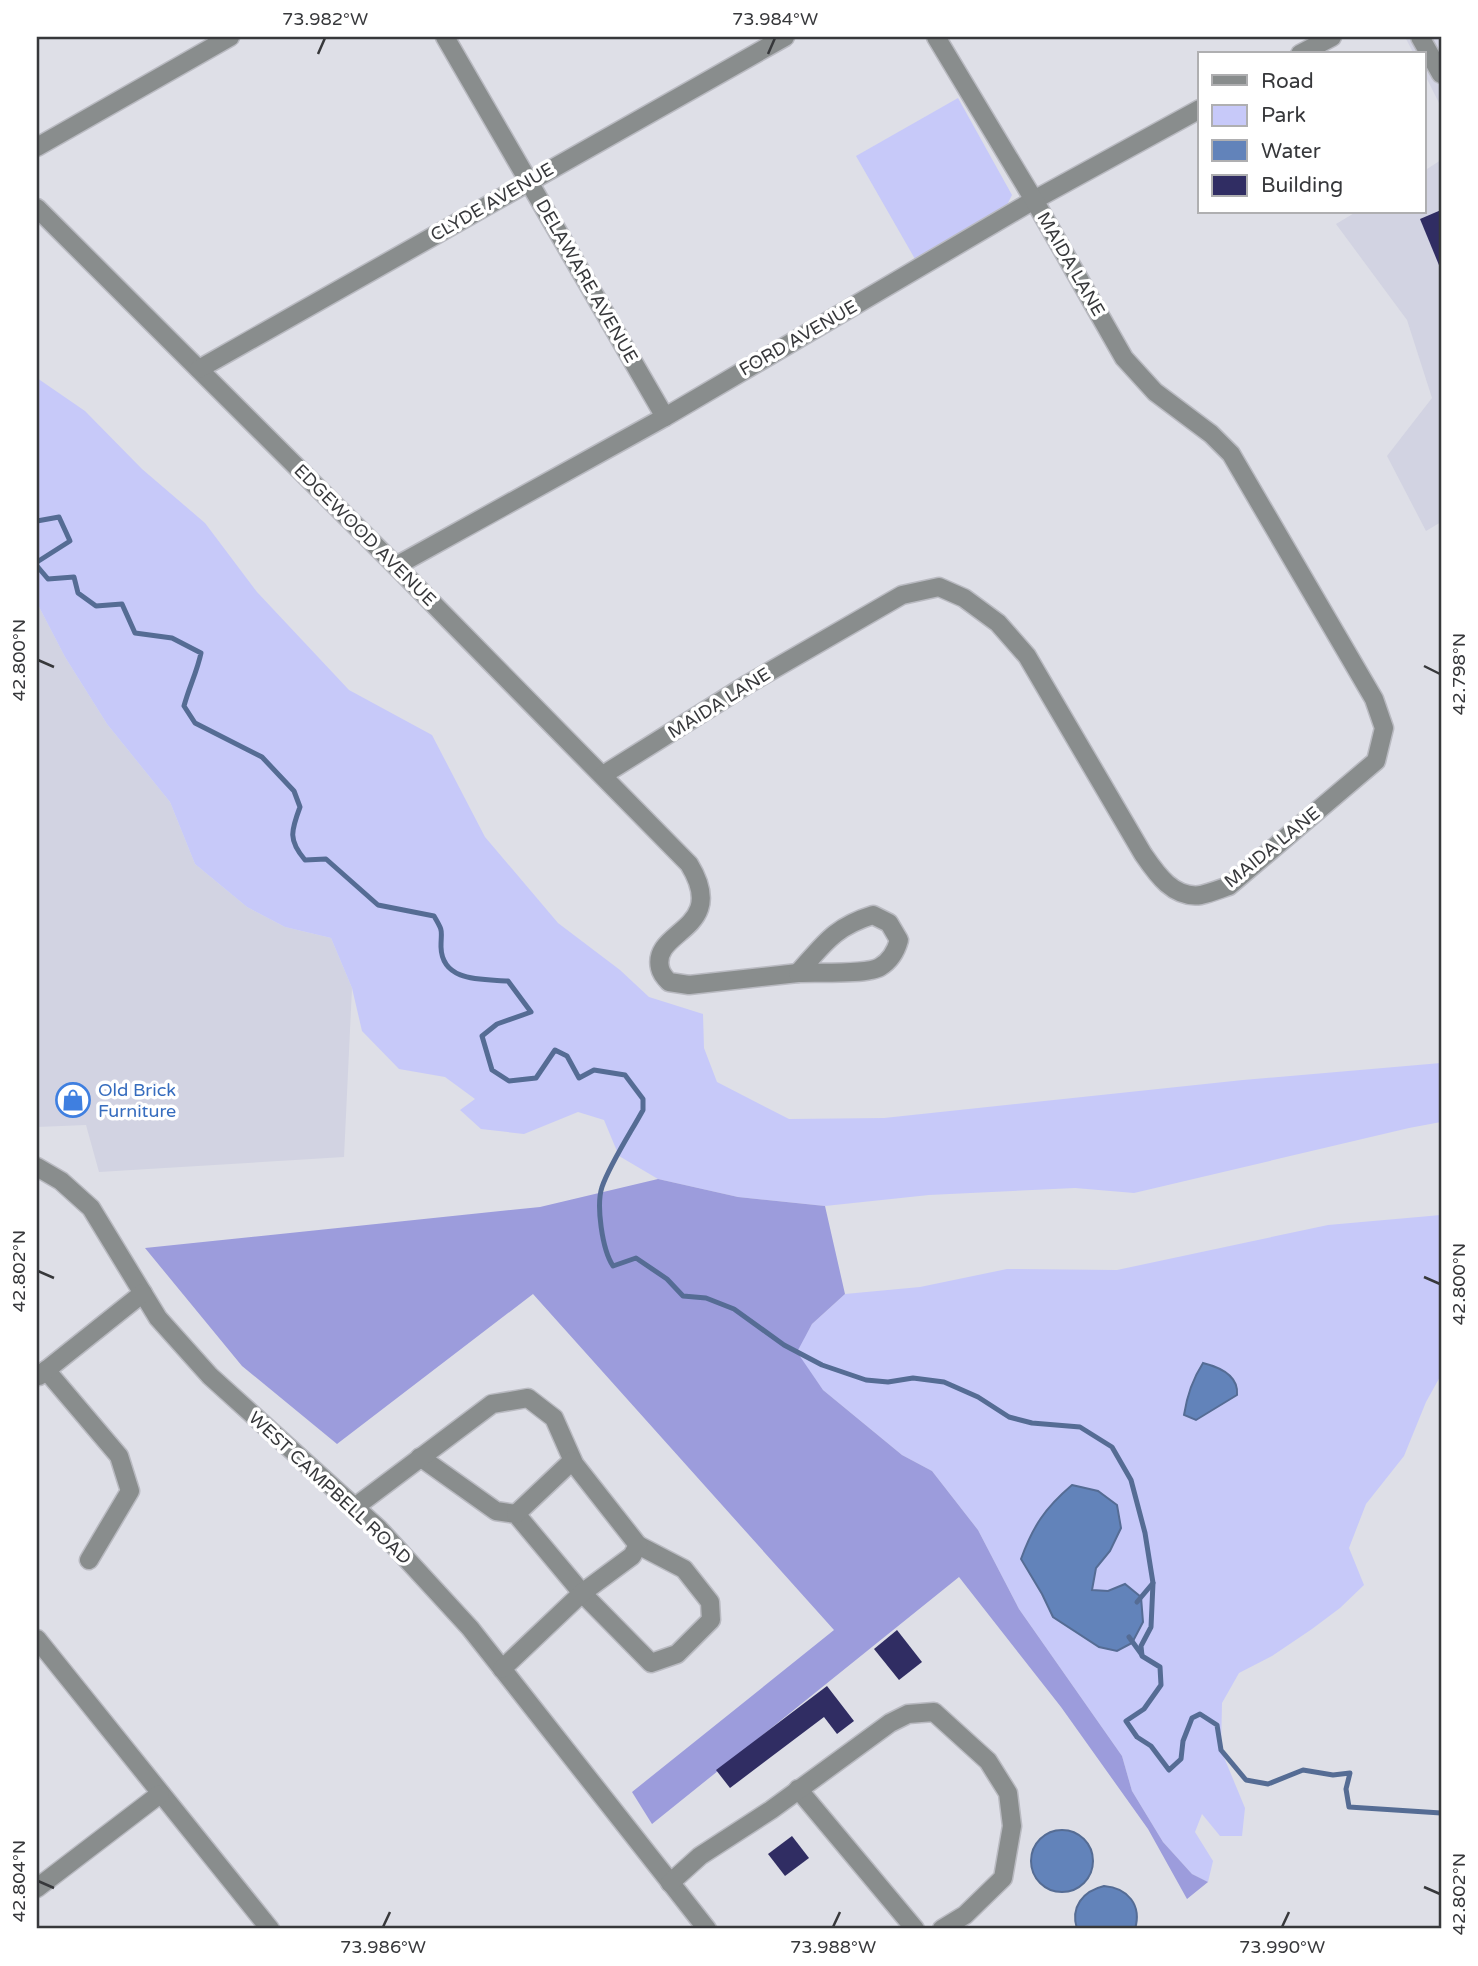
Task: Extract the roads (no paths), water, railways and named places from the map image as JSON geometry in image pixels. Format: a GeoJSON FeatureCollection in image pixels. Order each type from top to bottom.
{"type":"FeatureCollection","features":[{"type":"Feature","properties":{"kind":"street"},"geometry":{"type":"LineString","coordinates":[[37,147],[230,37]]}},
{"type":"Feature","properties":{"kind":"street","name":"DELAWARE AVENUE"},"geometry":{"type":"LineString","coordinates":[[445,37],[665,416]]}},
{"type":"Feature","properties":{"kind":"street","name":"CLYDE AVENUE"},"geometry":{"type":"LineString","coordinates":[[199,369],[785,37]]}},
{"type":"Feature","properties":{"kind":"street","name":"MAIDA LANE"},"geometry":{"type":"LineString","coordinates":[[603,775],[748,684],[902,595],[939,587],[964,598],[998,623],[1027,656],[1143,854],[1160,880],[1180,891],[1199,895],[1228,886],[1376,761],[1384,728],[1374,699],[1231,454],[1211,434],[1154,392],[1124,358],[1034,200],[936,37]]}},
{"type":"Feature","properties":{"kind":"street"},"geometry":{"type":"LineString","coordinates":[[1304,52],[1332,37]]}},
{"type":"Feature","properties":{"kind":"street"},"geometry":{"type":"LineString","coordinates":[[1420,37],[1435,51],[1441,74]]}},
{"type":"Feature","properties":{"kind":"street","name":"FORD AVENUE"},"geometry":{"type":"LineString","coordinates":[[396,566],[665,416],[1034,200],[1198,110]]}},
{"type":"Feature","properties":{"kind":"street","name":"EDGEWOOD AVENUE"},"geometry":{"type":"LineString","coordinates":[[37,208],[396,566],[689,864],[699,881],[702,898],[699,912],[669,943],[661,956],[660,968],[668,982],[689,985],[798,973]]}},
{"type":"Feature","properties":{"kind":"street"},"geometry":{"type":"LineString","coordinates":[[873,915],[889,923],[899,940],[896,951],[878,968],[852,972],[798,973],[828,939],[851,922],[873,915]]}},
{"type":"Feature","properties":{"kind":"street","name":"WEST CAMPBELL ROAD"},"geometry":{"type":"LineString","coordinates":[[37,1167],[61,1181],[91,1208],[158,1318],[210,1376],[379,1530],[470,1628],[707,1929]]}},
{"type":"Feature","properties":{"kind":"street"},"geometry":{"type":"LineString","coordinates":[[89,1560],[130,1490],[119,1456],[41,1374],[143,1293]]}},
{"type":"Feature","properties":{"kind":"street"},"geometry":{"type":"LineString","coordinates":[[355,1507],[420,1457],[492,1404],[527,1398],[554,1418],[573,1461],[638,1545],[684,1569],[710,1602],[711,1620],[677,1654],[651,1663],[582,1593],[516,1514],[496,1511],[420,1457]]}},
{"type":"Feature","properties":{"kind":"street"},"geometry":{"type":"LineString","coordinates":[[516,1514],[573,1461]]}},
{"type":"Feature","properties":{"kind":"street"},"geometry":{"type":"LineString","coordinates":[[502,1669],[582,1593],[632,1556],[638,1545]]}},
{"type":"Feature","properties":{"kind":"street"},"geometry":{"type":"LineString","coordinates":[[37,1639],[270,1929]]}},
{"type":"Feature","properties":{"kind":"street"},"geometry":{"type":"LineString","coordinates":[[670,1883],[700,1856],[771,1811],[890,1723],[908,1714],[934,1712],[988,1761],[1008,1793],[1012,1826],[1003,1878],[965,1914],[942,1929]]}},
{"type":"Feature","properties":{"kind":"street"},"geometry":{"type":"LineString","coordinates":[[798,1789],[915,1929]]}},
{"type":"Feature","properties":{"kind":"street"},"geometry":{"type":"LineString","coordinates":[[37,1888],[160,1794]]}},
{"type":"Feature","properties":{"kind":"water"},"geometry":{"type":"Polygon","coordinates":[[[1203,1363],[1227,1373],[1235,1382],[1237,1395],[1196,1420],[1184,1415],[1190,1388],[1203,1363]]]}},
{"type":"Feature","properties":{"kind":"water"},"geometry":{"type":"Polygon","coordinates":[[[1072,1485],[1098,1491],[1117,1505],[1121,1528],[1110,1551],[1096,1568],[1092,1590],[1108,1591],[1125,1584],[1141,1597],[1143,1622],[1132,1643],[1117,1651],[1099,1647],[1053,1617],[1021,1559],[1041,1518],[1072,1485]]]}},
{"type":"Feature","properties":{"kind":"water"},"geometry":{"type":"Polygon","coordinates":[[[1056,1830],[1068,1830],[1084,1839],[1091,1849],[1091,1873],[1084,1883],[1068,1892],[1056,1892],[1045,1887],[1036,1878],[1031,1867],[1031,1855],[1036,1844],[1045,1835],[1056,1830]]]}},
{"type":"Feature","properties":{"kind":"water"},"geometry":{"type":"Polygon","coordinates":[[[1104,1886],[1120,1890],[1131,1899],[1136,1912],[1135,1929],[1077,1929],[1075,1914],[1080,1901],[1090,1892],[1104,1886]]]}},
{"type":"Feature","properties":{"kind":"waterway"},"geometry":{"type":"LineString","coordinates":[[37,521],[59,517],[70,541],[37,562]]}},
{"type":"Feature","properties":{"kind":"waterway"},"geometry":{"type":"LineString","coordinates":[[37,566],[48,579],[74,577],[78,593],[96,606],[122,604],[135,633],[172,638],[201,653],[184,706],[195,723],[262,757],[294,791],[300,807],[293,835],[296,847],[305,860],[326,859],[378,905],[434,916],[441,931],[443,959],[456,973],[477,979],[508,981],[531,1012],[497,1024],[482,1036],[492,1070],[509,1081],[536,1078],[555,1050],[567,1056],[579,1078],[594,1070],[625,1075],[643,1099],[643,1110],[610,1168],[600,1195],[603,1238],[613,1266],[636,1258],[667,1279],[683,1296],[706,1298],[734,1309],[784,1345],[822,1365],[866,1380],[888,1382],[913,1378],[944,1382],[978,1397],[1009,1417],[1032,1423],[1080,1427],[1112,1447],[1131,1480],[1145,1533],[1153,1583],[1151,1627],[1141,1646],[1142,1656],[1160,1667],[1161,1685],[1144,1709],[1126,1721],[1137,1737],[1151,1746],[1169,1770],[1181,1759],[1183,1741],[1192,1718],[1200,1714],[1217,1725],[1221,1750],[1246,1780],[1268,1784],[1303,1770],[1333,1775],[1350,1773],[1346,1789],[1349,1807],[1441,1813]]}},
{"type":"Feature","properties":{"kind":"waterway"},"geometry":{"type":"LineString","coordinates":[[1137,1602],[1153,1583]]}},
{"type":"Feature","properties":{"kind":"waterway"},"geometry":{"type":"LineString","coordinates":[[1129,1637],[1142,1655]]}},
{"type":"Feature","properties":{"kind":"place","name":"Old Brick Furniture"},"geometry":{"type":"Point","coordinates":[73,1100]}}]}
